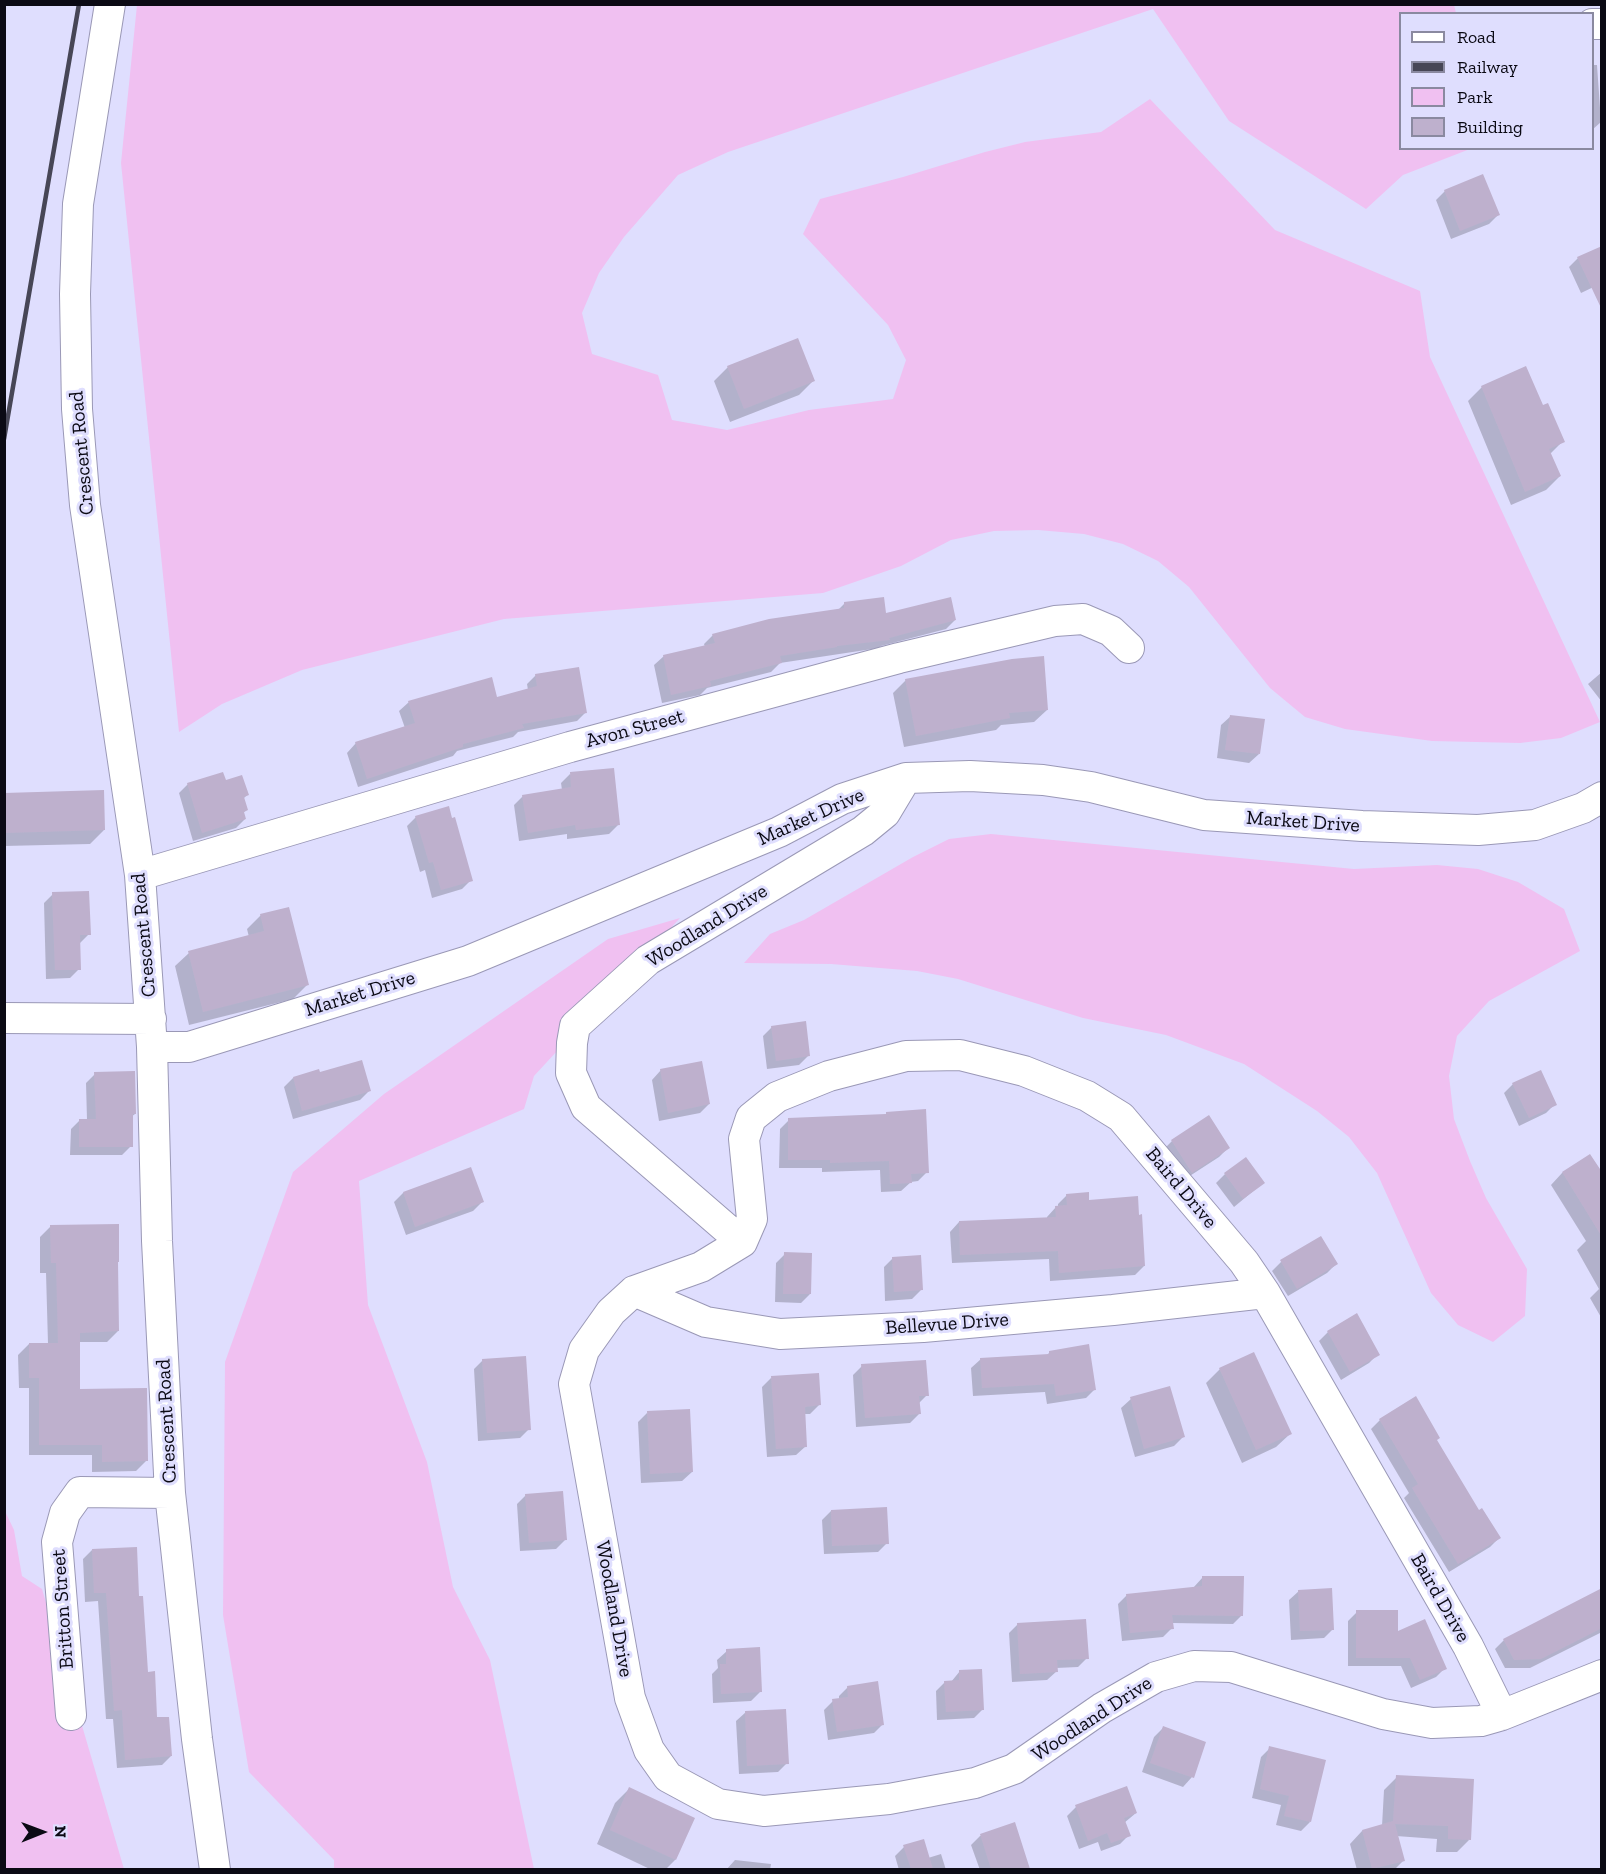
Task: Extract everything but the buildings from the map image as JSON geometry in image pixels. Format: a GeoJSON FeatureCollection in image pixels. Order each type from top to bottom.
{"type":"FeatureCollection","features":[{"type":"Feature","properties":{"kind":"street","name":"Crescent Road"},"geometry":{"type":"LineString","coordinates":[[110,4],[78,204],[75,294],[77,409],[85,505],[140,875],[152,1033],[157,1241],[170,1493],[197,1740],[215,1869]]}},
{"type":"Feature","properties":{"kind":"street","name":"Avon Street"},"geometry":{"type":"LineString","coordinates":[[140,875],[570,747],[899,658],[1055,621],[1083,619],[1111,631],[1129,648]]}},
{"type":"Feature","properties":{"kind":"street","name":"Market Drive"},"geometry":{"type":"LineString","coordinates":[[4,1018],[152,1033],[189,1047],[468,961],[779,832],[842,799],[906,778],[970,776],[1043,780],[1091,787],[1204,815],[1362,826],[1466,830],[1535,825],[1583,808],[1602,797]]}},
{"type":"Feature","properties":{"kind":"street","name":"Woodland Drive"},"geometry":{"type":"LineString","coordinates":[[906,778],[885,813],[863,831],[648,960],[575,1026],[571,1073],[586,1107],[742,1242],[701,1267],[634,1291],[611,1312],[584,1350],[574,1384],[630,1698],[649,1750],[668,1777],[718,1804],[764,1811],[889,1799],[975,1783],[1014,1769],[1102,1708],[1156,1677],[1194,1666],[1231,1667],[1383,1714],[1432,1723],[1480,1721],[1502,1715],[1602,1676]]}},
{"type":"Feature","properties":{"kind":"street","name":"Baird Drive"},"geometry":{"type":"LineString","coordinates":[[742,1242],[752,1219],[744,1139],[751,1118],[777,1097],[829,1076],[906,1056],[960,1055],[1024,1071],[1087,1096],[1121,1117],[1244,1263],[1265,1293],[1468,1646],[1502,1715]]}},
{"type":"Feature","properties":{"kind":"street","name":"Bellevue Drive"},"geometry":{"type":"LineString","coordinates":[[634,1291],[706,1322],[780,1334],[923,1327],[1113,1310],[1265,1293]]}},
{"type":"Feature","properties":{"kind":"street","name":"Britton Street"},"geometry":{"type":"LineString","coordinates":[[71,1715],[57,1542],[64,1513],[80,1492],[170,1493]]}},
{"type":"Feature","properties":{"kind":"green space"},"geometry":{"type":"Polygon","coordinates":[[[137,5],[1454,5],[1456,12],[1399,12],[1399,150],[1467,150],[1403,175],[1366,209],[1229,121],[1153,9],[728,152],[678,175],[624,237],[599,273],[582,313],[592,354],[658,375],[672,420],[727,430],[809,410],[893,399],[906,360],[888,325],[803,234],[820,199],[1025,142],[1101,132],[1150,99],[1275,230],[1420,291],[1430,357],[1600,722],[1561,738],[1520,743],[1432,741],[1345,729],[1305,717],[1270,688],[1189,587],[1158,561],[1123,544],[1084,534],[1038,530],[994,531],[951,540],[901,566],[823,593],[504,619],[302,670],[222,704],[179,732],[121,163],[137,5]]]}},
{"type":"Feature","properties":{"kind":"green space"},"geometry":{"type":"Polygon","coordinates":[[[991,834],[1354,869],[1437,865],[1478,869],[1518,882],[1564,909],[1580,951],[1489,1001],[1457,1036],[1449,1076],[1454,1119],[1470,1161],[1486,1198],[1527,1269],[1525,1316],[1493,1342],[1458,1325],[1431,1293],[1377,1173],[1349,1137],[1317,1111],[1244,1064],[1166,1035],[1083,1018],[958,979],[917,971],[831,964],[744,963],[770,934],[804,920],[913,857],[949,839],[991,834]]]}},
{"type":"Feature","properties":{"kind":"green space"},"geometry":{"type":"Polygon","coordinates":[[[680,918],[534,1076],[524,1109],[359,1181],[368,1305],[427,1462],[453,1587],[490,1660],[534,1869],[334,1869],[334,1860],[249,1772],[223,1615],[225,1362],[293,1172],[384,1094],[608,939],[680,918]]]}},
{"type":"Feature","properties":{"kind":"green space"},"geometry":{"type":"Polygon","coordinates":[[[4,1509],[14,1530],[22,1576],[42,1589],[124,1869],[5,1869],[4,1509]]]}},
{"type":"Feature","properties":{"kind":"railway"},"geometry":{"type":"LineString","coordinates":[[4,439],[79,4]]}}]}
